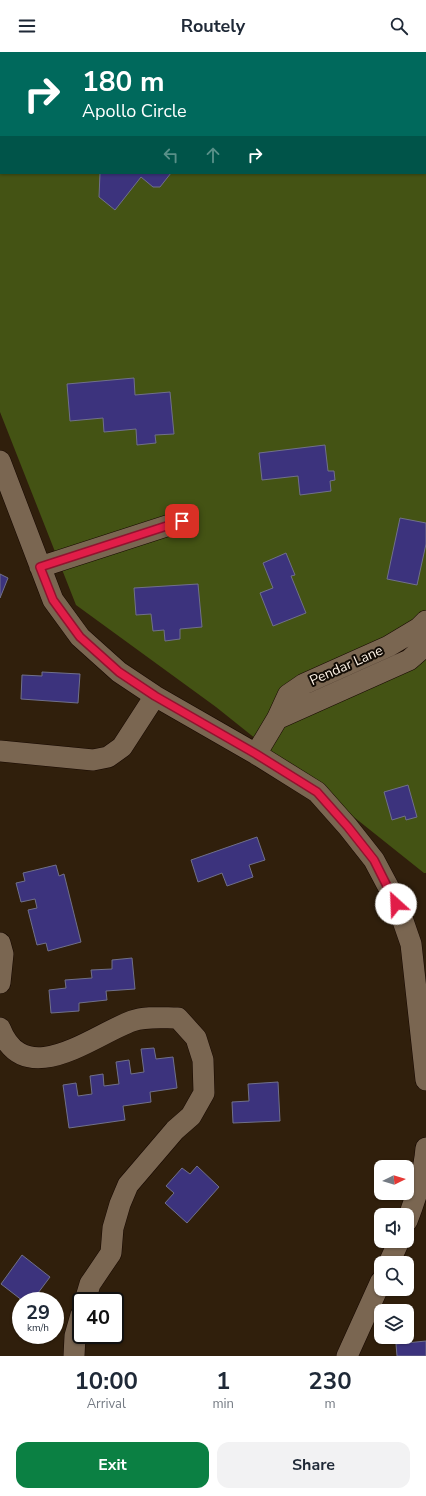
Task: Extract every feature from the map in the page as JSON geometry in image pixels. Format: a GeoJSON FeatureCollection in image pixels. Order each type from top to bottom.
{"type":"FeatureCollection","features":[{"type":"Feature","properties":{"kind":"street"},"geometry":{"type":"LineString","coordinates":[[0,461],[6,497],[40,567],[53,600],[80,637],[119,672],[155,696],[256,754],[317,792],[348,827],[374,860],[391,892],[402,918],[410,944],[416,979],[426,1080]]}},
{"type":"Feature","properties":{"kind":"street"},"geometry":{"type":"LineString","coordinates":[[40,567],[182,521]]}},
{"type":"Feature","properties":{"kind":"street","name":"Pendar Lane"},"geometry":{"type":"LineString","coordinates":[[256,754],[277,719],[288,695],[304,684],[389,646],[419,628],[426,621]]}},
{"type":"Feature","properties":{"kind":"street","name":"Pendar Lane"},"geometry":{"type":"LineString","coordinates":[[277,719],[409,660],[426,645]]}},
{"type":"Feature","properties":{"kind":"street"},"geometry":{"type":"LineString","coordinates":[[0,751],[93,760],[108,757],[122,747],[155,696]]}},
{"type":"Feature","properties":{"kind":"street"},"geometry":{"type":"LineString","coordinates":[[0,943],[3,954],[0,983]]}},
{"type":"Feature","properties":{"kind":"street"},"geometry":{"type":"LineString","coordinates":[[0,1028],[3,1035],[14,1050],[28,1057],[47,1058],[64,1053],[133,1021],[152,1018],[178,1018],[196,1038],[203,1060],[204,1093],[191,1116],[176,1130],[128,1185],[120,1204],[113,1228],[111,1253],[90,1284],[88,1292]]}},
{"type":"Feature","properties":{"kind":"street"},"geometry":{"type":"LineString","coordinates":[[412,1208],[425,1162],[426,1148]]}},
{"type":"Feature","properties":{"kind":"street"},"geometry":{"type":"LineString","coordinates":[[347,1356],[374,1296]]}},
{"type":"Feature","properties":{"kind":"street"},"geometry":{"type":"LineString","coordinates":[[74,1344],[74,1356]]}},
{"type":"Feature","properties":{"kind":"green space"},"geometry":{"type":"Polygon","coordinates":[[[0,174],[426,174],[426,873],[424,873],[216,707],[76,605],[0,412],[0,174]]]}},
{"type":"Feature","properties":{"kind":"building"},"geometry":{"type":"Polygon","coordinates":[[[100,174],[170,174],[160,187],[153,187],[141,177],[115,210],[99,197],[100,174]]]}},
{"type":"Feature","properties":{"kind":"building"},"geometry":{"type":"Polygon","coordinates":[[[134,378],[135,395],[170,392],[174,434],[155,435],[156,443],[137,445],[136,429],[104,432],[103,418],[70,421],[67,384],[134,378]]]}},
{"type":"Feature","properties":{"kind":"building"},"geometry":{"type":"Polygon","coordinates":[[[325,445],[328,471],[334,471],[335,480],[330,481],[331,491],[300,495],[298,476],[262,480],[259,453],[325,445]]]}},
{"type":"Feature","properties":{"kind":"building"},"geometry":{"type":"Polygon","coordinates":[[[400,518],[426,523],[426,544],[417,585],[387,579],[400,518]]]}},
{"type":"Feature","properties":{"kind":"building"},"geometry":{"type":"Polygon","coordinates":[[[286,553],[295,575],[291,576],[306,613],[273,626],[260,593],[273,588],[263,563],[286,553]]]}},
{"type":"Feature","properties":{"kind":"building"},"geometry":{"type":"Polygon","coordinates":[[[0,574],[8,578],[0,598],[0,574]]]}},
{"type":"Feature","properties":{"kind":"building"},"geometry":{"type":"Polygon","coordinates":[[[198,584],[202,627],[180,629],[180,639],[165,641],[164,630],[153,631],[151,614],[136,615],[134,588],[198,584]]]}},
{"type":"Feature","properties":{"kind":"building"},"geometry":{"type":"Polygon","coordinates":[[[42,672],[80,674],[78,703],[21,699],[22,675],[42,676],[42,672]]]}},
{"type":"Feature","properties":{"kind":"building"},"geometry":{"type":"Polygon","coordinates":[[[408,785],[417,817],[406,820],[405,816],[392,820],[384,792],[408,785]]]}},
{"type":"Feature","properties":{"kind":"building"},"geometry":{"type":"Polygon","coordinates":[[[257,837],[265,860],[249,865],[253,877],[227,886],[222,873],[198,882],[191,860],[257,837]]]}},
{"type":"Feature","properties":{"kind":"building"},"geometry":{"type":"Polygon","coordinates":[[[56,865],[59,876],[64,874],[81,942],[48,951],[46,943],[37,945],[28,910],[37,908],[35,899],[21,902],[16,883],[25,881],[23,873],[56,865]]]}},
{"type":"Feature","properties":{"kind":"building"},"geometry":{"type":"Polygon","coordinates":[[[132,958],[135,989],[106,991],[107,1000],[79,1003],[79,1011],[51,1013],[49,990],[66,988],[65,980],[92,978],[91,970],[112,969],[112,960],[132,958]]]}},
{"type":"Feature","properties":{"kind":"building"},"geometry":{"type":"Polygon","coordinates":[[[154,1048],[156,1059],[173,1057],[177,1088],[150,1092],[151,1102],[123,1106],[125,1120],[69,1128],[63,1085],[76,1083],[78,1096],[92,1094],[90,1076],[103,1074],[104,1086],[119,1084],[116,1062],[129,1060],[131,1074],[144,1072],[141,1049],[154,1048]]]}},
{"type":"Feature","properties":{"kind":"building"},"geometry":{"type":"Polygon","coordinates":[[[278,1082],[280,1121],[233,1123],[232,1102],[249,1101],[248,1084],[278,1082]]]}},
{"type":"Feature","properties":{"kind":"building"},"geometry":{"type":"Polygon","coordinates":[[[197,1166],[219,1187],[187,1223],[165,1203],[174,1193],[166,1186],[182,1168],[190,1174],[197,1166]]]}},
{"type":"Feature","properties":{"kind":"building"},"geometry":{"type":"Polygon","coordinates":[[[22,1255],[50,1277],[39,1292],[12,1292],[1,1284],[22,1255]]]}},
{"type":"Feature","properties":{"kind":"building"},"geometry":{"type":"Polygon","coordinates":[[[426,1341],[426,1356],[397,1356],[396,1344],[414,1344],[414,1342],[426,1341]]]}},
{"type":"Feature","properties":{"kind":"route"},"geometry":{"type":"LineString","coordinates":[[182,521],[40,567],[53,600],[80,637],[119,672],[155,696],[256,754],[317,792],[348,827],[374,860],[396,904]]}}]}
